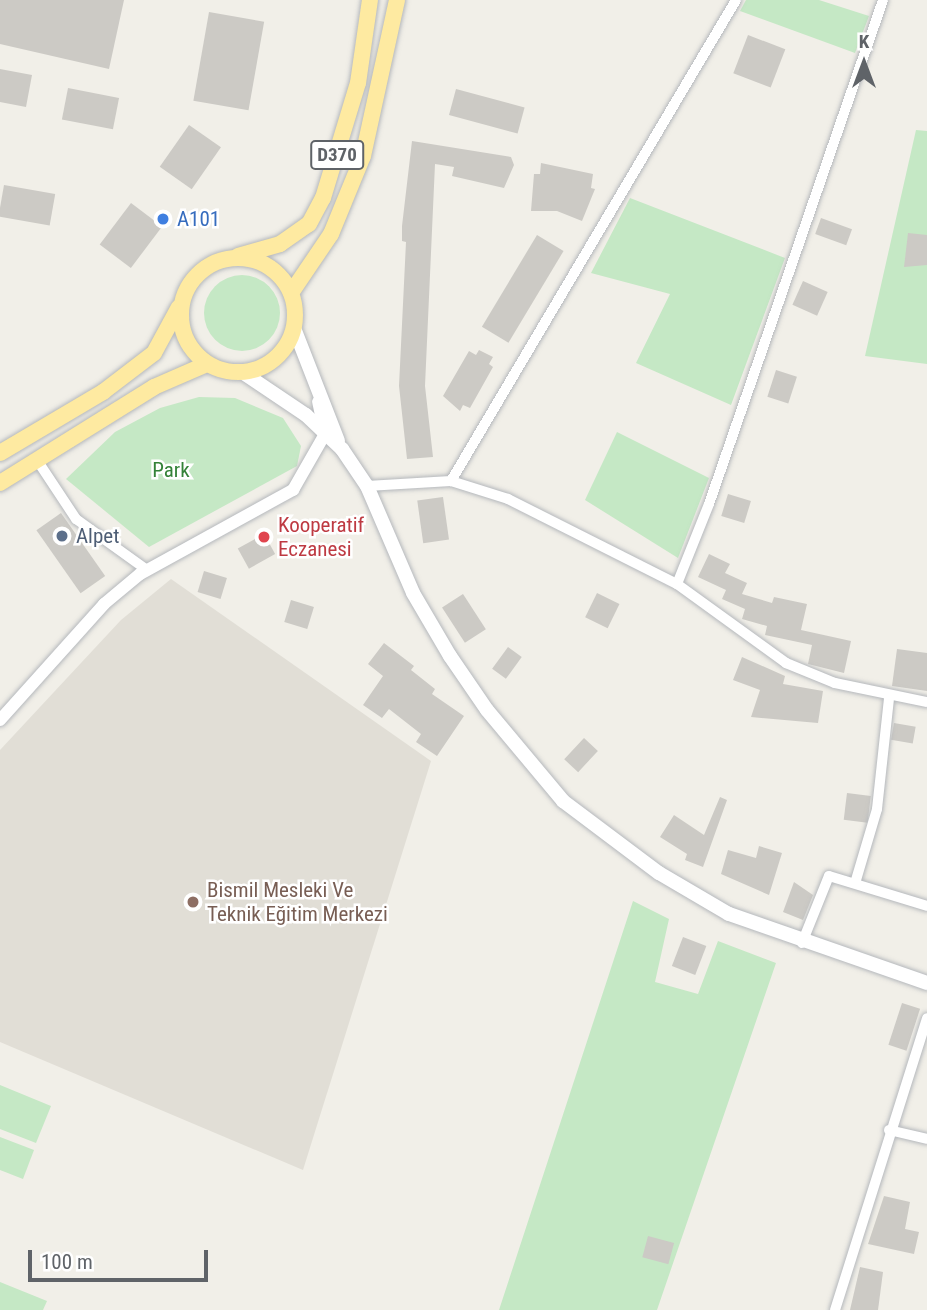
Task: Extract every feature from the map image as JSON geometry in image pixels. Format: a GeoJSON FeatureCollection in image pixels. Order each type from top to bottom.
{"type":"FeatureCollection","features":[{"type":"Feature","properties":{"kind":"highway","name":"D370"},"geometry":{"type":"LineString","coordinates":[[233,257],[280,244],[309,223],[345,133],[370,0]]}},
{"type":"Feature","properties":{"kind":"highway","name":"D370"},"geometry":{"type":"LineString","coordinates":[[291,293],[331,233],[363,156],[397,0]]}},
{"type":"Feature","properties":{"kind":"highway"},"geometry":{"type":"LineString","coordinates":[[0,453],[103,392],[155,353],[181,301],[200,271],[233,257],[268,266],[291,293],[294,328],[275,359],[242,372],[208,364],[184,337],[181,301]]}},
{"type":"Feature","properties":{"kind":"highway"},"geometry":{"type":"LineString","coordinates":[[0,483],[154,387],[208,364]]}},
{"type":"Feature","properties":{"kind":"main road"},"geometry":{"type":"LineString","coordinates":[[294,328],[317,398],[342,449],[367,486],[413,593],[450,656],[487,710],[563,801],[659,873],[729,914],[802,943],[927,983]]}},
{"type":"Feature","properties":{"kind":"main road"},"geometry":{"type":"LineString","coordinates":[[242,372],[306,415],[342,449]]}},
{"type":"Feature","properties":{"kind":"street"},"geometry":{"type":"LineString","coordinates":[[451,481],[736,0]]}},
{"type":"Feature","properties":{"kind":"street"},"geometry":{"type":"LineString","coordinates":[[677,584],[709,504],[883,0]]}},
{"type":"Feature","properties":{"kind":"street"},"geometry":{"type":"LineString","coordinates":[[0,720],[104,604],[147,570],[293,490],[324,434],[317,398]]}},
{"type":"Feature","properties":{"kind":"street"},"geometry":{"type":"LineString","coordinates":[[37,460],[76,519],[147,570]]}},
{"type":"Feature","properties":{"kind":"street"},"geometry":{"type":"LineString","coordinates":[[367,486],[451,481],[509,499],[677,584],[786,663],[889,698],[927,702]]}},
{"type":"Feature","properties":{"kind":"street"},"geometry":{"type":"LineString","coordinates":[[856,880],[877,809],[889,698]]}},
{"type":"Feature","properties":{"kind":"street"},"geometry":{"type":"LineString","coordinates":[[802,943],[829,876],[856,880],[927,906]]}},
{"type":"Feature","properties":{"kind":"street"},"geometry":{"type":"LineString","coordinates":[[835,1310],[889,1130],[927,1018]]}},
{"type":"Feature","properties":{"kind":"street"},"geometry":{"type":"LineString","coordinates":[[889,1130],[927,1139]]}},
{"type":"Feature","properties":{"kind":"shaded area","name":"Bismil Mesleki Ve Teknik Eğitim Merkezi"},"geometry":{"type":"Polygon","coordinates":[[[171,579],[431,761],[303,1170],[0,1042],[0,750],[121,620],[171,579]]]}},
{"type":"Feature","properties":{"kind":"green space"},"geometry":{"type":"Polygon","coordinates":[[[746,0],[819,0],[869,16],[855,53],[740,11],[746,0]]]}},
{"type":"Feature","properties":{"kind":"green space"},"geometry":{"type":"Polygon","coordinates":[[[916,130],[927,131],[927,364],[865,356],[916,130]]]}},
{"type":"Feature","properties":{"kind":"green space"},"geometry":{"type":"Polygon","coordinates":[[[630,198],[785,258],[731,405],[636,363],[670,294],[591,273],[630,198]]]}},
{"type":"Feature","properties":{"kind":"green space"},"geometry":{"type":"Polygon","coordinates":[[[242,275],[256,278],[269,286],[277,299],[280,313],[277,327],[269,340],[256,348],[242,351],[228,348],[215,340],[207,327],[204,313],[207,299],[215,286],[228,278],[242,275]]]}},
{"type":"Feature","properties":{"kind":"green space","name":"Park"},"geometry":{"type":"Polygon","coordinates":[[[199,397],[235,398],[283,418],[301,446],[297,466],[149,547],[66,479],[115,432],[160,408],[199,397]]]}},
{"type":"Feature","properties":{"kind":"green space"},"geometry":{"type":"Polygon","coordinates":[[[617,432],[709,478],[678,558],[585,500],[617,432]]]}},
{"type":"Feature","properties":{"kind":"green space"},"geometry":{"type":"Polygon","coordinates":[[[633,901],[669,919],[655,982],[698,994],[718,941],[776,963],[657,1310],[499,1310],[633,901]]]}},
{"type":"Feature","properties":{"kind":"green space"},"geometry":{"type":"Polygon","coordinates":[[[0,1085],[51,1106],[36,1143],[0,1129],[0,1085]]]}},
{"type":"Feature","properties":{"kind":"green space"},"geometry":{"type":"Polygon","coordinates":[[[0,1137],[34,1150],[23,1179],[0,1170],[0,1137]]]}},
{"type":"Feature","properties":{"kind":"green space"},"geometry":{"type":"Polygon","coordinates":[[[0,1282],[47,1301],[43,1310],[0,1310],[0,1282]]]}},
{"type":"Feature","properties":{"kind":"building"},"geometry":{"type":"Polygon","coordinates":[[[0,0],[124,0],[109,69],[0,44],[0,0]]]}},
{"type":"Feature","properties":{"kind":"building"},"geometry":{"type":"Polygon","coordinates":[[[209,12],[264,22],[249,110],[193,101],[209,12]]]}},
{"type":"Feature","properties":{"kind":"building"},"geometry":{"type":"Polygon","coordinates":[[[748,35],[785,49],[771,88],[733,73],[748,35]]]}},
{"type":"Feature","properties":{"kind":"building"},"geometry":{"type":"Polygon","coordinates":[[[0,69],[32,75],[26,107],[0,102],[0,69]]]}},
{"type":"Feature","properties":{"kind":"building"},"geometry":{"type":"Polygon","coordinates":[[[68,88],[119,98],[113,129],[62,119],[68,88]]]}},
{"type":"Feature","properties":{"kind":"building"},"geometry":{"type":"Polygon","coordinates":[[[456,89],[525,107],[518,133],[449,115],[456,89]]]}},
{"type":"Feature","properties":{"kind":"building"},"geometry":{"type":"Polygon","coordinates":[[[189,125],[221,147],[192,189],[160,167],[189,125]]]}},
{"type":"Feature","properties":{"kind":"building"},"geometry":{"type":"Polygon","coordinates":[[[412,141],[511,157],[514,165],[504,188],[452,176],[454,167],[435,164],[425,386],[433,457],[407,459],[399,386],[406,242],[402,241],[402,226],[412,141]]]}},
{"type":"Feature","properties":{"kind":"building"},"geometry":{"type":"Polygon","coordinates":[[[541,163],[593,174],[591,188],[595,189],[582,221],[557,211],[531,211],[534,174],[540,174],[541,163]]]}},
{"type":"Feature","properties":{"kind":"building"},"geometry":{"type":"Polygon","coordinates":[[[4,185],[55,194],[50,226],[0,217],[4,185]]]}},
{"type":"Feature","properties":{"kind":"building"},"geometry":{"type":"Polygon","coordinates":[[[131,203],[162,226],[131,268],[100,245],[131,203]]]}},
{"type":"Feature","properties":{"kind":"building"},"geometry":{"type":"Polygon","coordinates":[[[821,218],[852,229],[846,245],[815,234],[821,218]]]}},
{"type":"Feature","properties":{"kind":"building"},"geometry":{"type":"Polygon","coordinates":[[[908,233],[927,235],[927,265],[904,267],[908,233]]]}},
{"type":"Feature","properties":{"kind":"building"},"geometry":{"type":"Polygon","coordinates":[[[537,235],[564,251],[508,343],[482,327],[537,235]]]}},
{"type":"Feature","properties":{"kind":"building"},"geometry":{"type":"Polygon","coordinates":[[[803,281],[828,292],[817,316],[792,305],[803,281]]]}},
{"type":"Feature","properties":{"kind":"building"},"geometry":{"type":"Polygon","coordinates":[[[479,350],[493,357],[489,364],[493,367],[470,408],[463,405],[460,411],[443,396],[469,351],[476,355],[479,350]]]}},
{"type":"Feature","properties":{"kind":"building"},"geometry":{"type":"Polygon","coordinates":[[[776,370],[797,377],[788,403],[767,397],[776,370]]]}},
{"type":"Feature","properties":{"kind":"building"},"geometry":{"type":"Polygon","coordinates":[[[728,494],[751,501],[744,523],[721,516],[728,494]]]}},
{"type":"Feature","properties":{"kind":"building"},"geometry":{"type":"Polygon","coordinates":[[[443,497],[449,540],[423,543],[417,501],[443,497]]]}},
{"type":"Feature","properties":{"kind":"building"},"geometry":{"type":"Polygon","coordinates":[[[61,513],[105,576],[81,593],[36,530],[61,513]]]}},
{"type":"Feature","properties":{"kind":"building"},"geometry":{"type":"Polygon","coordinates":[[[264,534],[275,554],[249,569],[238,549],[264,534]]]}},
{"type":"Feature","properties":{"kind":"building"},"geometry":{"type":"Polygon","coordinates":[[[709,554],[730,564],[725,573],[747,583],[742,594],[772,603],[774,597],[807,604],[801,630],[851,641],[844,673],[808,664],[812,645],[765,635],[767,626],[742,619],[745,609],[722,599],[726,590],[698,577],[709,554]]]}},
{"type":"Feature","properties":{"kind":"building"},"geometry":{"type":"Polygon","coordinates":[[[204,571],[227,578],[221,599],[198,592],[204,571]]]}},
{"type":"Feature","properties":{"kind":"building"},"geometry":{"type":"Polygon","coordinates":[[[597,593],[619,604],[608,628],[585,617],[597,593]]]}},
{"type":"Feature","properties":{"kind":"building"},"geometry":{"type":"Polygon","coordinates":[[[463,594],[486,629],[465,643],[442,608],[463,594]]]}},
{"type":"Feature","properties":{"kind":"building"},"geometry":{"type":"Polygon","coordinates":[[[291,600],[314,607],[307,629],[284,622],[291,600]]]}},
{"type":"Feature","properties":{"kind":"building"},"geometry":{"type":"Polygon","coordinates":[[[384,643],[414,666],[411,670],[435,689],[432,694],[464,716],[437,756],[416,742],[421,734],[389,709],[382,718],[363,705],[383,676],[368,664],[384,643]]]}},
{"type":"Feature","properties":{"kind":"building"},"geometry":{"type":"Polygon","coordinates":[[[508,647],[522,657],[506,679],[492,669],[508,647]]]}},
{"type":"Feature","properties":{"kind":"building"},"geometry":{"type":"Polygon","coordinates":[[[897,649],[927,653],[927,691],[892,686],[897,649]]]}},
{"type":"Feature","properties":{"kind":"building"},"geometry":{"type":"Polygon","coordinates":[[[742,657],[785,676],[783,684],[823,691],[818,723],[751,717],[760,690],[733,680],[742,657]]]}},
{"type":"Feature","properties":{"kind":"building"},"geometry":{"type":"Polygon","coordinates":[[[894,723],[916,727],[913,744],[891,740],[894,723]]]}},
{"type":"Feature","properties":{"kind":"building"},"geometry":{"type":"Polygon","coordinates":[[[584,738],[598,751],[578,772],[564,759],[584,738]]]}},
{"type":"Feature","properties":{"kind":"building"},"geometry":{"type":"Polygon","coordinates":[[[847,793],[871,796],[868,823],[844,820],[847,793]]]}},
{"type":"Feature","properties":{"kind":"building"},"geometry":{"type":"Polygon","coordinates":[[[720,797],[727,800],[703,867],[685,860],[687,854],[660,837],[674,815],[704,835],[720,797]]]}},
{"type":"Feature","properties":{"kind":"building"},"geometry":{"type":"Polygon","coordinates":[[[759,846],[782,853],[769,895],[721,874],[728,850],[756,858],[759,846]]]}},
{"type":"Feature","properties":{"kind":"building"},"geometry":{"type":"Polygon","coordinates":[[[794,882],[813,895],[803,920],[783,912],[794,882]]]}},
{"type":"Feature","properties":{"kind":"building"},"geometry":{"type":"Polygon","coordinates":[[[683,937],[706,946],[695,975],[672,966],[683,937]]]}},
{"type":"Feature","properties":{"kind":"building"},"geometry":{"type":"Polygon","coordinates":[[[902,1003],[920,1009],[906,1051],[888,1045],[902,1003]]]}},
{"type":"Feature","properties":{"kind":"building"},"geometry":{"type":"Polygon","coordinates":[[[884,1196],[910,1202],[905,1229],[919,1232],[914,1254],[868,1244],[884,1196]]]}},
{"type":"Feature","properties":{"kind":"building"},"geometry":{"type":"Polygon","coordinates":[[[648,1236],[674,1243],[668,1264],[642,1257],[648,1236]]]}},
{"type":"Feature","properties":{"kind":"building"},"geometry":{"type":"Polygon","coordinates":[[[860,1267],[883,1272],[878,1310],[850,1310],[860,1267]]]}},
{"type":"Feature","properties":{"kind":"place","name":"A101"},"geometry":{"type":"Point","coordinates":[163,219]}},
{"type":"Feature","properties":{"kind":"place","name":"Alpet"},"geometry":{"type":"Point","coordinates":[62,536]}},
{"type":"Feature","properties":{"kind":"place","name":"Kooperatif Eczanesi"},"geometry":{"type":"Point","coordinates":[264,537]}},
{"type":"Feature","properties":{"kind":"place","name":"Bismil Mesleki Ve Teknik Eğitim Merkezi"},"geometry":{"type":"Point","coordinates":[193,902]}}]}
